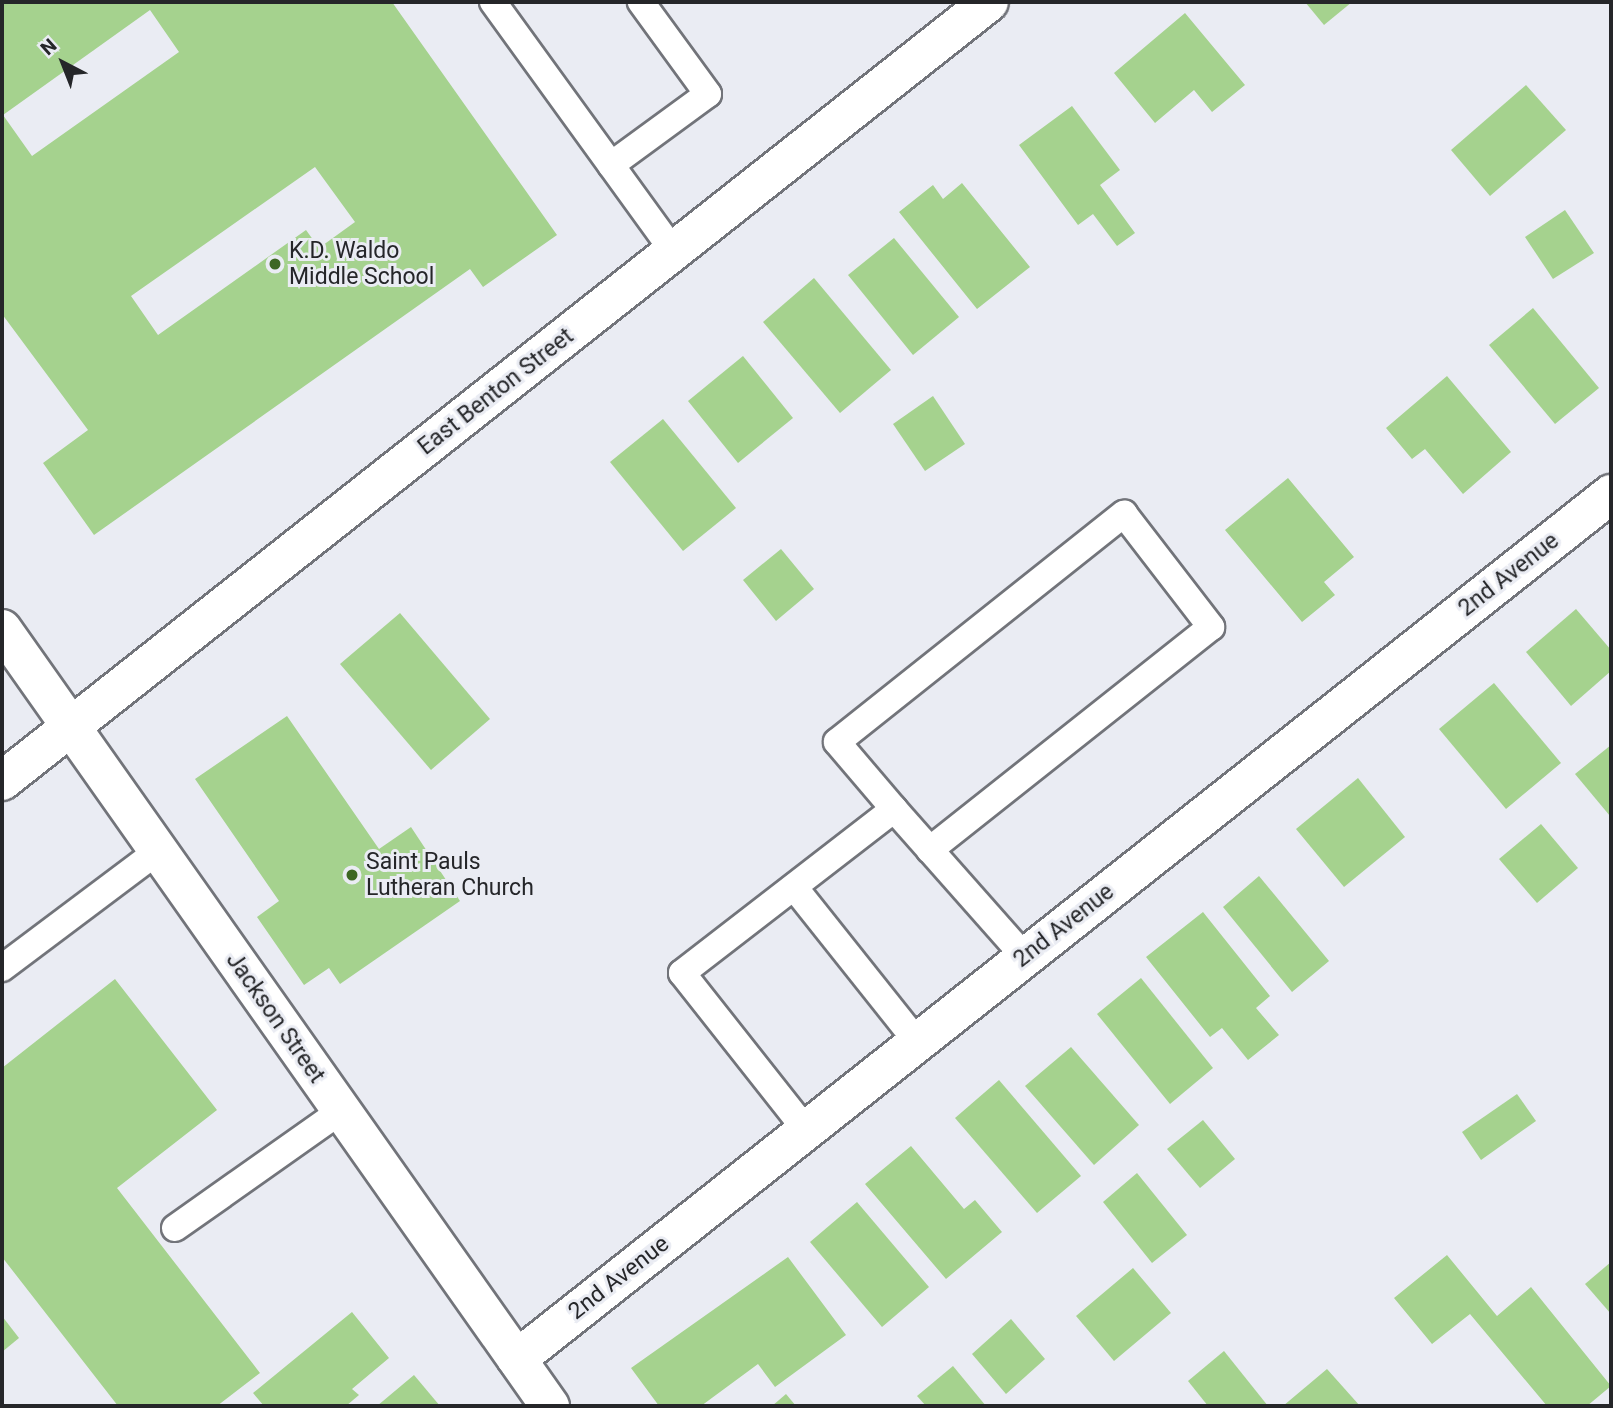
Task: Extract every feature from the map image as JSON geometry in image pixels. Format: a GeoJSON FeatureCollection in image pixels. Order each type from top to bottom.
{"type":"FeatureCollection","features":[{"type":"Feature","properties":{"kind":"street","name":"East Benton Street"},"geometry":{"type":"LineString","coordinates":[[2,781],[989,2]]}},
{"type":"Feature","properties":{"kind":"street","name":"2nd Avenue"},"geometry":{"type":"LineString","coordinates":[[517,1359],[1611,494]]}},
{"type":"Feature","properties":{"kind":"street","name":"Jackson Street"},"geometry":{"type":"LineString","coordinates":[[2,629],[550,1406]]}},
{"type":"Feature","properties":{"kind":"lane"},"geometry":{"type":"LineString","coordinates":[[493,2],[673,251]]}},
{"type":"Feature","properties":{"kind":"lane"},"geometry":{"type":"LineString","coordinates":[[611,165],[708,94],[640,2]]}},
{"type":"Feature","properties":{"kind":"lane"},"geometry":{"type":"LineString","coordinates":[[930,850],[1211,627],[1124,514],[837,742],[894,809],[930,850],[1025,957]]}},
{"type":"Feature","properties":{"kind":"lane"},"geometry":{"type":"LineString","coordinates":[[806,1130],[682,973],[894,809]]}},
{"type":"Feature","properties":{"kind":"lane"},"geometry":{"type":"LineString","coordinates":[[2,968],[158,851]]}},
{"type":"Feature","properties":{"kind":"lane"},"geometry":{"type":"LineString","coordinates":[[794,887],[918,1042]]}},
{"type":"Feature","properties":{"kind":"lane"},"geometry":{"type":"LineString","coordinates":[[175,1228],[341,1111]]}},
{"type":"Feature","properties":{"kind":"building"},"geometry":{"type":"Polygon","coordinates":[[[2,2],[392,2],[557,235],[483,287],[470,269],[94,535],[43,463],[88,430],[2,314],[2,2]],[[150,10],[3,115],[32,156],[179,52],[150,10]],[[315,167],[131,296],[158,335],[306,230],[319,248],[355,222],[315,167]]]}},
{"type":"Feature","properties":{"kind":"building"},"geometry":{"type":"Polygon","coordinates":[[[1305,2],[1352,2],[1324,25],[1305,2]]]}},
{"type":"Feature","properties":{"kind":"building"},"geometry":{"type":"Polygon","coordinates":[[[1185,13],[1245,85],[1212,112],[1194,90],[1155,123],[1114,73],[1185,13]]]}},
{"type":"Feature","properties":{"kind":"building"},"geometry":{"type":"Polygon","coordinates":[[[1526,85],[1566,130],[1490,196],[1451,150],[1526,85]]]}},
{"type":"Feature","properties":{"kind":"building"},"geometry":{"type":"Polygon","coordinates":[[[1072,106],[1120,170],[1100,185],[1135,233],[1117,246],[1093,214],[1078,225],[1019,145],[1072,106]]]}},
{"type":"Feature","properties":{"kind":"building"},"geometry":{"type":"Polygon","coordinates":[[[962,183],[1030,267],[977,309],[899,212],[933,185],[943,199],[962,183]]]}},
{"type":"Feature","properties":{"kind":"building"},"geometry":{"type":"Polygon","coordinates":[[[1565,210],[1594,253],[1553,279],[1525,237],[1565,210]]]}},
{"type":"Feature","properties":{"kind":"building"},"geometry":{"type":"Polygon","coordinates":[[[894,238],[959,317],[913,355],[848,275],[894,238]]]}},
{"type":"Feature","properties":{"kind":"building"},"geometry":{"type":"Polygon","coordinates":[[[814,278],[891,370],[840,413],[763,322],[814,278]]]}},
{"type":"Feature","properties":{"kind":"building"},"geometry":{"type":"Polygon","coordinates":[[[1533,308],[1599,388],[1555,424],[1489,345],[1533,308]]]}},
{"type":"Feature","properties":{"kind":"building"},"geometry":{"type":"Polygon","coordinates":[[[743,356],[793,418],[738,463],[688,401],[743,356]]]}},
{"type":"Feature","properties":{"kind":"building"},"geometry":{"type":"Polygon","coordinates":[[[1447,376],[1511,452],[1463,494],[1425,449],[1412,459],[1386,428],[1447,376]]]}},
{"type":"Feature","properties":{"kind":"building"},"geometry":{"type":"Polygon","coordinates":[[[933,396],[965,444],[925,471],[893,424],[933,396]]]}},
{"type":"Feature","properties":{"kind":"building"},"geometry":{"type":"Polygon","coordinates":[[[663,419],[736,508],[683,551],[610,462],[663,419]]]}},
{"type":"Feature","properties":{"kind":"building"},"geometry":{"type":"Polygon","coordinates":[[[1288,478],[1354,557],[1324,582],[1335,595],[1302,622],[1225,530],[1288,478]]]}},
{"type":"Feature","properties":{"kind":"building"},"geometry":{"type":"Polygon","coordinates":[[[781,549],[814,589],[776,621],[743,580],[781,549]]]}},
{"type":"Feature","properties":{"kind":"building"},"geometry":{"type":"Polygon","coordinates":[[[1576,609],[1611,650],[1611,671],[1571,706],[1526,652],[1576,609]]]}},
{"type":"Feature","properties":{"kind":"building"},"geometry":{"type":"Polygon","coordinates":[[[400,613],[490,719],[431,770],[340,664],[400,613]]]}},
{"type":"Feature","properties":{"kind":"building"},"geometry":{"type":"Polygon","coordinates":[[[1494,683],[1561,763],[1506,809],[1439,729],[1494,683]]]}},
{"type":"Feature","properties":{"kind":"building","name":"Saint Pauls Lutheran Church"},"geometry":{"type":"Polygon","coordinates":[[[287,716],[379,849],[411,827],[460,901],[340,984],[329,968],[304,985],[257,917],[279,901],[195,779],[287,716]]]}},
{"type":"Feature","properties":{"kind":"building"},"geometry":{"type":"Polygon","coordinates":[[[1611,745],[1611,814],[1610,816],[1575,774],[1611,745]]]}},
{"type":"Feature","properties":{"kind":"building"},"geometry":{"type":"Polygon","coordinates":[[[1358,778],[1405,837],[1344,887],[1296,829],[1358,778]]]}},
{"type":"Feature","properties":{"kind":"building"},"geometry":{"type":"Polygon","coordinates":[[[1541,824],[1578,868],[1537,903],[1499,859],[1541,824]]]}},
{"type":"Feature","properties":{"kind":"building"},"geometry":{"type":"Polygon","coordinates":[[[1259,876],[1329,961],[1292,992],[1223,907],[1259,876]]]}},
{"type":"Feature","properties":{"kind":"building"},"geometry":{"type":"Polygon","coordinates":[[[1203,912],[1270,996],[1256,1008],[1279,1035],[1248,1060],[1222,1028],[1210,1037],[1146,957],[1203,912]]]}},
{"type":"Feature","properties":{"kind":"building"},"geometry":{"type":"Polygon","coordinates":[[[1141,978],[1213,1068],[1170,1104],[1097,1014],[1141,978]]]}},
{"type":"Feature","properties":{"kind":"building"},"geometry":{"type":"Polygon","coordinates":[[[115,979],[217,1110],[117,1188],[260,1373],[217,1406],[118,1406],[2,1257],[2,1068],[115,979]]]}},
{"type":"Feature","properties":{"kind":"building"},"geometry":{"type":"Polygon","coordinates":[[[1071,1047],[1139,1125],[1094,1165],[1025,1086],[1071,1047]]]}},
{"type":"Feature","properties":{"kind":"building"},"geometry":{"type":"Polygon","coordinates":[[[999,1080],[1081,1176],[1037,1213],[955,1118],[999,1080]]]}},
{"type":"Feature","properties":{"kind":"building"},"geometry":{"type":"Polygon","coordinates":[[[1517,1094],[1536,1121],[1481,1160],[1462,1132],[1517,1094]]]}},
{"type":"Feature","properties":{"kind":"building"},"geometry":{"type":"Polygon","coordinates":[[[1203,1120],[1235,1159],[1200,1188],[1167,1149],[1203,1120]]]}},
{"type":"Feature","properties":{"kind":"building"},"geometry":{"type":"Polygon","coordinates":[[[911,1146],[964,1209],[975,1200],[1002,1232],[946,1279],[865,1184],[911,1146]]]}},
{"type":"Feature","properties":{"kind":"building"},"geometry":{"type":"Polygon","coordinates":[[[1137,1173],[1187,1235],[1152,1263],[1103,1202],[1137,1173]]]}},
{"type":"Feature","properties":{"kind":"building"},"geometry":{"type":"Polygon","coordinates":[[[857,1202],[929,1287],[882,1327],[810,1242],[857,1202]]]}},
{"type":"Feature","properties":{"kind":"building"},"geometry":{"type":"Polygon","coordinates":[[[1447,1255],[1497,1316],[1531,1287],[1611,1386],[1587,1406],[1547,1406],[1470,1314],[1432,1344],[1394,1298],[1447,1255]]]}},
{"type":"Feature","properties":{"kind":"building"},"geometry":{"type":"Polygon","coordinates":[[[788,1257],[846,1335],[775,1387],[758,1364],[701,1406],[659,1406],[631,1368],[788,1257]]]}},
{"type":"Feature","properties":{"kind":"building"},"geometry":{"type":"Polygon","coordinates":[[[1611,1262],[1611,1314],[1585,1284],[1611,1262]]]}},
{"type":"Feature","properties":{"kind":"building"},"geometry":{"type":"Polygon","coordinates":[[[1133,1268],[1171,1313],[1114,1361],[1076,1316],[1133,1268]]]}},
{"type":"Feature","properties":{"kind":"building"},"geometry":{"type":"Polygon","coordinates":[[[352,1312],[389,1358],[352,1389],[359,1395],[346,1406],[264,1406],[253,1393],[352,1312]]]}},
{"type":"Feature","properties":{"kind":"building"},"geometry":{"type":"Polygon","coordinates":[[[2,1316],[19,1338],[2,1352],[2,1316]]]}},
{"type":"Feature","properties":{"kind":"building"},"geometry":{"type":"Polygon","coordinates":[[[1011,1319],[1045,1359],[1006,1394],[972,1354],[1011,1319]]]}},
{"type":"Feature","properties":{"kind":"building"},"geometry":{"type":"Polygon","coordinates":[[[1224,1351],[1268,1406],[1208,1406],[1188,1381],[1224,1351]]]}},
{"type":"Feature","properties":{"kind":"building"},"geometry":{"type":"Polygon","coordinates":[[[953,1366],[986,1406],[926,1406],[917,1396],[953,1366]]]}},
{"type":"Feature","properties":{"kind":"building"},"geometry":{"type":"Polygon","coordinates":[[[1327,1369],[1360,1406],[1283,1406],[1327,1369]]]}},
{"type":"Feature","properties":{"kind":"building"},"geometry":{"type":"Polygon","coordinates":[[[414,1375],[440,1406],[377,1406],[414,1375]]]}},
{"type":"Feature","properties":{"kind":"building"},"geometry":{"type":"Polygon","coordinates":[[[786,1394],[796,1406],[772,1406],[786,1394]]]}},
{"type":"Feature","properties":{"kind":"place","name":"K.D. Waldo Middle School"},"geometry":{"type":"Point","coordinates":[275,264]}},
{"type":"Feature","properties":{"kind":"place","name":"Saint Pauls Lutheran Church"},"geometry":{"type":"Point","coordinates":[352,875]}}]}
